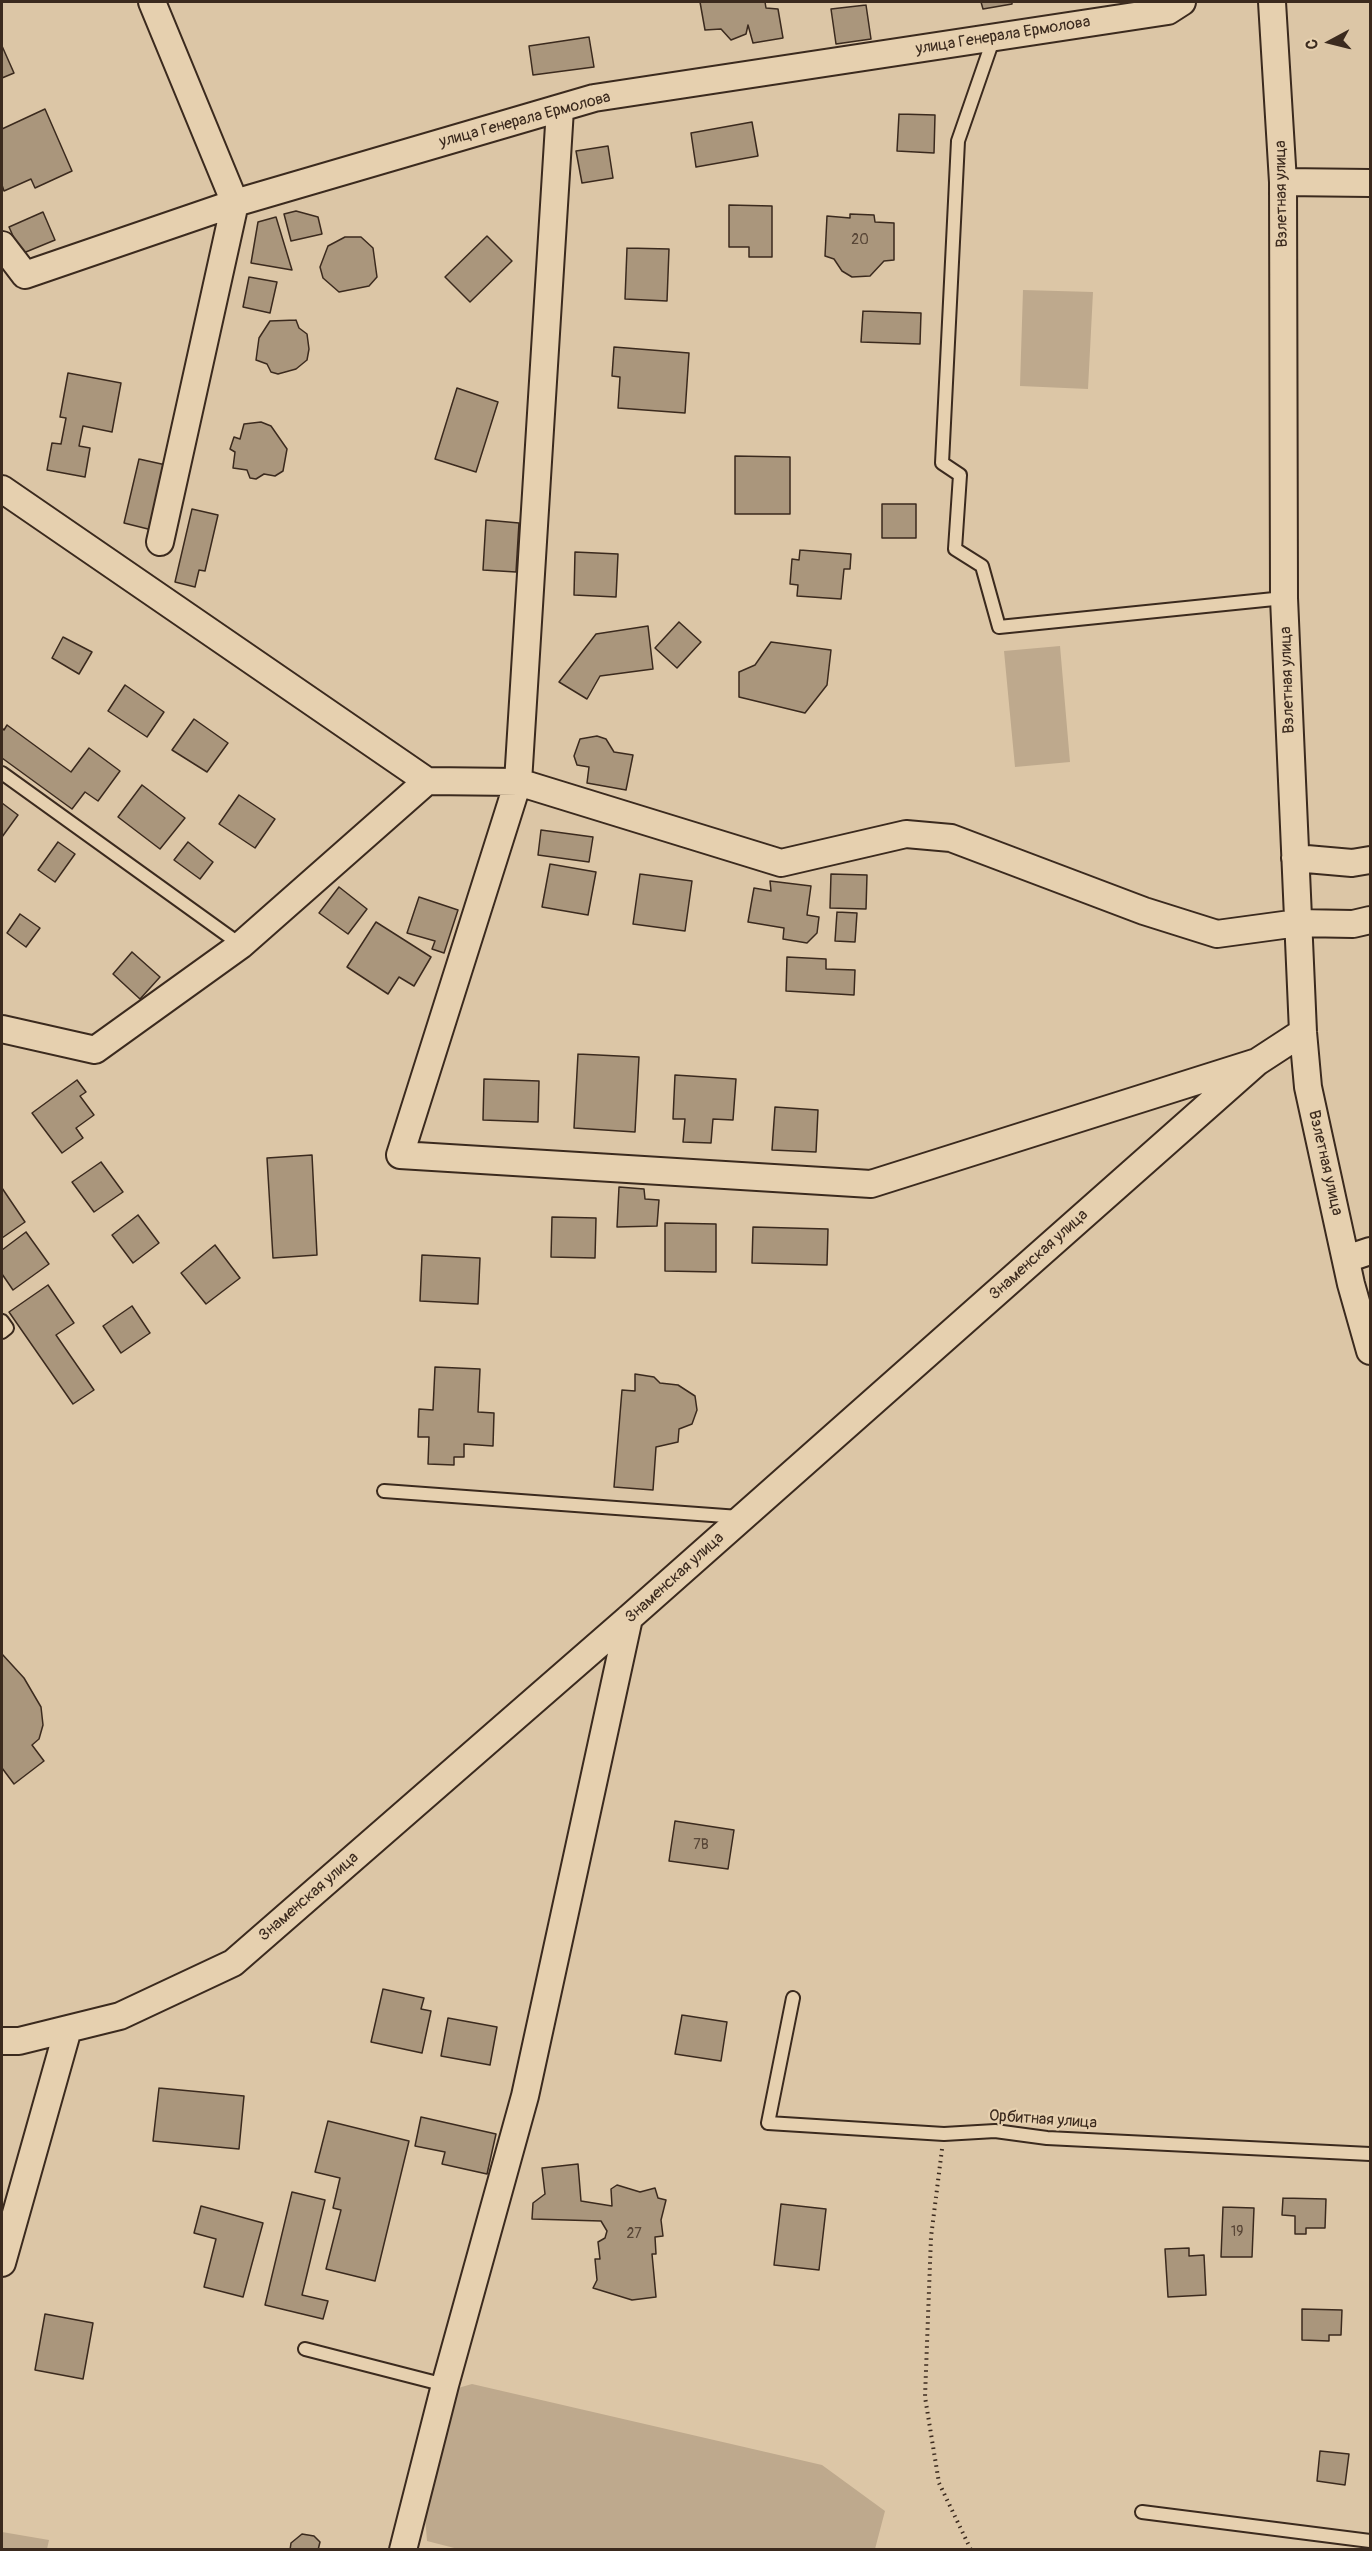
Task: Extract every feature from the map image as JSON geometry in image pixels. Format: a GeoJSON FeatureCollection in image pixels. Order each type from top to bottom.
{"type":"FeatureCollection","features":[{"type":"Feature","properties":{"kind":"street"},"geometry":{"type":"LineString","coordinates":[[152,2],[235,203],[160,542]]}},
{"type":"Feature","properties":{"kind":"street","name":"улица Генерала Ермолова"},"geometry":{"type":"LineString","coordinates":[[2,245],[25,275],[235,203],[594,98],[1168,11],[1182,2]]}},
{"type":"Feature","properties":{"kind":"street","name":"Взлетная улица"},"geometry":{"type":"LineString","coordinates":[[1272,2],[1283,182],[1284,598],[1303,1032],[1308,1087],[1346,1259],[1371,1351]]}},
{"type":"Feature","properties":{"kind":"street"},"geometry":{"type":"LineString","coordinates":[[560,109],[518,782],[399,1155],[871,1184],[1257,1062]]}},
{"type":"Feature","properties":{"kind":"street"},"geometry":{"type":"LineString","coordinates":[[1283,182],[1371,183]]}},
{"type":"Feature","properties":{"kind":"street"},"geometry":{"type":"LineString","coordinates":[[2,489],[427,780],[518,782],[781,863],[906,834],[951,838],[1144,911],[1217,934],[1298,923],[1353,924],[1371,920]]}},
{"type":"Feature","properties":{"kind":"street"},"geometry":{"type":"LineString","coordinates":[[2,1029],[95,1050],[241,945],[427,780]]}},
{"type":"Feature","properties":{"kind":"street"},"geometry":{"type":"LineString","coordinates":[[1295,858],[1352,863],[1371,860]]}},
{"type":"Feature","properties":{"kind":"street","name":"Знаменская улица"},"geometry":{"type":"LineString","coordinates":[[2,2041],[19,2041],[120,2016],[233,1964],[744,1517],[1257,1062],[1303,1032]]}},
{"type":"Feature","properties":{"kind":"street"},"geometry":{"type":"LineString","coordinates":[[1346,1259],[1371,1251]]}},
{"type":"Feature","properties":{"kind":"street"},"geometry":{"type":"LineString","coordinates":[[403,2550],[445,2385],[525,2096],[629,1618]]}},
{"type":"Feature","properties":{"kind":"street"},"geometry":{"type":"LineString","coordinates":[[2,2263],[68,2029]]}},
{"type":"Feature","properties":{"kind":"lane"},"geometry":{"type":"LineString","coordinates":[[994,36],[958,141],[942,462],[960,475],[955,549],[982,566],[999,627],[1284,598]]}},
{"type":"Feature","properties":{"kind":"lane"},"geometry":{"type":"LineString","coordinates":[[2,773],[241,945]]}},
{"type":"Feature","properties":{"kind":"lane"},"geometry":{"type":"LineString","coordinates":[[2,1321],[7,1328],[2,1332]]}},
{"type":"Feature","properties":{"kind":"lane"},"geometry":{"type":"LineString","coordinates":[[384,1491],[744,1517]]}},
{"type":"Feature","properties":{"kind":"lane","name":"Орбитная улица"},"geometry":{"type":"LineString","coordinates":[[793,1998],[768,2123],[944,2134],[995,2131],[1047,2138],[1371,2154]]}},
{"type":"Feature","properties":{"kind":"lane"},"geometry":{"type":"LineString","coordinates":[[305,2349],[445,2385]]}},
{"type":"Feature","properties":{"kind":"lane"},"geometry":{"type":"LineString","coordinates":[[1142,2512],[1371,2541]]}},
{"type":"Feature","properties":{"kind":"path"},"geometry":{"type":"LineString","coordinates":[[944,2134],[931,2237],[925,2397],[939,2482],[971,2550]]}},
{"type":"Feature","properties":{"kind":"shaded area"},"geometry":{"type":"Polygon","coordinates":[[[1023,290],[1093,292],[1088,389],[1020,386],[1023,290]]]}},
{"type":"Feature","properties":{"kind":"shaded area"},"geometry":{"type":"Polygon","coordinates":[[[1060,646],[1070,762],[1015,767],[1004,651],[1060,646]]]}},
{"type":"Feature","properties":{"kind":"shaded area"},"geometry":{"type":"Polygon","coordinates":[[[472,2384],[822,2465],[885,2511],[875,2549],[462,2550],[427,2541],[424,2503],[458,2388],[472,2384]]]}},
{"type":"Feature","properties":{"kind":"shaded area"},"geometry":{"type":"Polygon","coordinates":[[[2,2532],[49,2540],[47,2549],[2,2549],[2,2532]]]}},
{"type":"Feature","properties":{"kind":"building"},"geometry":{"type":"Polygon","coordinates":[[[700,2],[765,2],[766,8],[778,9],[783,38],[753,43],[748,25],[746,34],[731,40],[721,29],[705,30],[700,2]]]}},
{"type":"Feature","properties":{"kind":"building"},"geometry":{"type":"Polygon","coordinates":[[[981,2],[1012,2],[1012,4],[983,9],[981,2]]]}},
{"type":"Feature","properties":{"kind":"building"},"geometry":{"type":"Polygon","coordinates":[[[866,5],[871,39],[836,44],[831,9],[866,5]]]}},
{"type":"Feature","properties":{"kind":"building"},"geometry":{"type":"Polygon","coordinates":[[[589,37],[594,67],[533,75],[529,46],[589,37]]]}},
{"type":"Feature","properties":{"kind":"building"},"geometry":{"type":"Polygon","coordinates":[[[2,46],[14,73],[2,78],[2,46]]]}},
{"type":"Feature","properties":{"kind":"building"},"geometry":{"type":"Polygon","coordinates":[[[45,109],[72,171],[35,188],[31,179],[4,191],[2,185],[2,129],[45,109]]]}},
{"type":"Feature","properties":{"kind":"building"},"geometry":{"type":"Polygon","coordinates":[[[899,114],[935,115],[934,153],[897,151],[899,114]]]}},
{"type":"Feature","properties":{"kind":"building"},"geometry":{"type":"Polygon","coordinates":[[[752,122],[758,156],[696,167],[691,133],[752,122]]]}},
{"type":"Feature","properties":{"kind":"building"},"geometry":{"type":"Polygon","coordinates":[[[608,146],[613,178],[582,183],[576,151],[608,146]]]}},
{"type":"Feature","properties":{"kind":"building"},"geometry":{"type":"Polygon","coordinates":[[[729,205],[772,206],[772,257],[749,257],[749,247],[729,247],[729,205]]]}},
{"type":"Feature","properties":{"kind":"building"},"geometry":{"type":"Polygon","coordinates":[[[296,211],[318,217],[322,234],[291,241],[284,214],[296,211]]]}},
{"type":"Feature","properties":{"kind":"building"},"geometry":{"type":"Polygon","coordinates":[[[43,212],[55,240],[21,254],[9,227],[43,212]]]}},
{"type":"Feature","properties":{"kind":"building"},"geometry":{"type":"Polygon","coordinates":[[[850,214],[874,215],[875,222],[894,223],[894,260],[884,261],[870,276],[852,277],[842,271],[834,259],[825,256],[827,216],[850,218],[850,214]]]}},
{"type":"Feature","properties":{"kind":"building"},"geometry":{"type":"Polygon","coordinates":[[[276,217],[292,270],[251,263],[258,222],[276,217]]]}},
{"type":"Feature","properties":{"kind":"building"},"geometry":{"type":"Polygon","coordinates":[[[487,236],[512,261],[470,302],[445,277],[487,236]]]}},
{"type":"Feature","properties":{"kind":"building"},"geometry":{"type":"Polygon","coordinates":[[[345,237],[361,237],[373,248],[377,277],[369,286],[339,292],[323,278],[320,267],[328,246],[345,237]]]}},
{"type":"Feature","properties":{"kind":"building"},"geometry":{"type":"Polygon","coordinates":[[[627,248],[669,249],[667,301],[625,299],[627,248]]]}},
{"type":"Feature","properties":{"kind":"building"},"geometry":{"type":"Polygon","coordinates":[[[249,277],[277,282],[270,313],[243,307],[249,277]]]}},
{"type":"Feature","properties":{"kind":"building"},"geometry":{"type":"Polygon","coordinates":[[[863,311],[921,313],[920,344],[861,342],[863,311]]]}},
{"type":"Feature","properties":{"kind":"building"},"geometry":{"type":"Polygon","coordinates":[[[296,320],[299,328],[307,334],[309,349],[307,360],[296,369],[278,374],[271,372],[267,364],[256,360],[259,338],[270,321],[296,320]]]}},
{"type":"Feature","properties":{"kind":"building"},"geometry":{"type":"Polygon","coordinates":[[[614,347],[689,353],[685,413],[618,408],[620,377],[612,376],[614,347]]]}},
{"type":"Feature","properties":{"kind":"building"},"geometry":{"type":"Polygon","coordinates":[[[68,373],[121,383],[112,432],[83,426],[79,446],[90,448],[85,477],[47,470],[52,443],[61,444],[66,418],[60,417],[68,373]]]}},
{"type":"Feature","properties":{"kind":"building"},"geometry":{"type":"Polygon","coordinates":[[[457,388],[498,402],[476,472],[435,459],[457,388]]]}},
{"type":"Feature","properties":{"kind":"building"},"geometry":{"type":"Polygon","coordinates":[[[261,422],[271,426],[287,449],[283,471],[275,476],[264,474],[256,479],[250,478],[247,470],[233,468],[235,452],[230,449],[234,437],[240,439],[244,424],[261,422]]]}},
{"type":"Feature","properties":{"kind":"building"},"geometry":{"type":"Polygon","coordinates":[[[735,456],[790,457],[790,514],[735,514],[735,456]]]}},
{"type":"Feature","properties":{"kind":"building"},"geometry":{"type":"Polygon","coordinates":[[[139,459],[166,465],[152,530],[124,523],[139,459]]]}},
{"type":"Feature","properties":{"kind":"building"},"geometry":{"type":"Polygon","coordinates":[[[882,504],[916,504],[916,538],[882,538],[882,504]]]}},
{"type":"Feature","properties":{"kind":"building"},"geometry":{"type":"Polygon","coordinates":[[[192,509],[218,515],[205,571],[199,570],[195,587],[175,582],[192,509]]]}},
{"type":"Feature","properties":{"kind":"building"},"geometry":{"type":"Polygon","coordinates":[[[486,520],[519,523],[516,572],[483,570],[486,520]]]}},
{"type":"Feature","properties":{"kind":"building"},"geometry":{"type":"Polygon","coordinates":[[[800,550],[851,554],[850,569],[844,569],[841,599],[797,596],[798,585],[790,584],[792,559],[799,560],[800,550]]]}},
{"type":"Feature","properties":{"kind":"building"},"geometry":{"type":"Polygon","coordinates":[[[575,552],[618,554],[616,597],[574,595],[575,552]]]}},
{"type":"Feature","properties":{"kind":"building"},"geometry":{"type":"Polygon","coordinates":[[[679,622],[701,642],[677,668],[655,648],[679,622]]]}},
{"type":"Feature","properties":{"kind":"building"},"geometry":{"type":"Polygon","coordinates":[[[648,626],[653,669],[600,676],[587,699],[559,682],[596,634],[648,626]]]}},
{"type":"Feature","properties":{"kind":"building"},"geometry":{"type":"Polygon","coordinates":[[[63,637],[92,652],[79,674],[52,658],[63,637]]]}},
{"type":"Feature","properties":{"kind":"building"},"geometry":{"type":"Polygon","coordinates":[[[771,642],[831,650],[827,685],[805,713],[739,697],[739,672],[755,665],[771,642]]]}},
{"type":"Feature","properties":{"kind":"building"},"geometry":{"type":"Polygon","coordinates":[[[125,685],[164,712],[147,737],[108,711],[125,685]]]}},
{"type":"Feature","properties":{"kind":"building"},"geometry":{"type":"Polygon","coordinates":[[[194,719],[228,743],[207,772],[172,750],[194,719]]]}},
{"type":"Feature","properties":{"kind":"building"},"geometry":{"type":"Polygon","coordinates":[[[7,725],[71,772],[89,748],[120,771],[98,801],[85,792],[72,809],[2,758],[2,728],[4,730],[7,725]]]}},
{"type":"Feature","properties":{"kind":"building"},"geometry":{"type":"Polygon","coordinates":[[[597,736],[606,739],[614,752],[633,755],[626,790],[587,783],[589,767],[577,765],[574,756],[580,739],[597,736]]]}},
{"type":"Feature","properties":{"kind":"building"},"geometry":{"type":"Polygon","coordinates":[[[142,785],[185,818],[160,849],[118,817],[142,785]]]}},
{"type":"Feature","properties":{"kind":"building"},"geometry":{"type":"Polygon","coordinates":[[[239,795],[275,819],[255,848],[219,824],[239,795]]]}},
{"type":"Feature","properties":{"kind":"building"},"geometry":{"type":"Polygon","coordinates":[[[2,803],[18,815],[2,837],[2,803]]]}},
{"type":"Feature","properties":{"kind":"building"},"geometry":{"type":"Polygon","coordinates":[[[541,830],[593,837],[589,862],[538,855],[541,830]]]}},
{"type":"Feature","properties":{"kind":"building"},"geometry":{"type":"Polygon","coordinates":[[[58,842],[75,854],[55,882],[38,870],[58,842]]]}},
{"type":"Feature","properties":{"kind":"building"},"geometry":{"type":"Polygon","coordinates":[[[188,842],[213,862],[200,879],[174,860],[188,842]]]}},
{"type":"Feature","properties":{"kind":"building"},"geometry":{"type":"Polygon","coordinates":[[[550,864],[596,872],[588,915],[542,907],[550,864]]]}},
{"type":"Feature","properties":{"kind":"building"},"geometry":{"type":"Polygon","coordinates":[[[640,874],[692,881],[685,931],[633,924],[640,874]]]}},
{"type":"Feature","properties":{"kind":"building"},"geometry":{"type":"Polygon","coordinates":[[[831,874],[867,875],[866,909],[830,908],[831,874]]]}},
{"type":"Feature","properties":{"kind":"building"},"geometry":{"type":"Polygon","coordinates":[[[770,881],[811,886],[807,915],[819,917],[817,933],[807,943],[783,939],[784,928],[748,922],[754,888],[771,891],[770,881]]]}},
{"type":"Feature","properties":{"kind":"building"},"geometry":{"type":"Polygon","coordinates":[[[339,887],[367,909],[348,934],[319,913],[339,887]]]}},
{"type":"Feature","properties":{"kind":"building"},"geometry":{"type":"Polygon","coordinates":[[[419,897],[458,910],[444,953],[432,949],[435,941],[407,933],[419,897]]]}},
{"type":"Feature","properties":{"kind":"building"},"geometry":{"type":"Polygon","coordinates":[[[837,912],[857,913],[855,942],[835,941],[837,912]]]}},
{"type":"Feature","properties":{"kind":"building"},"geometry":{"type":"Polygon","coordinates":[[[20,914],[40,928],[26,947],[7,933],[20,914]]]}},
{"type":"Feature","properties":{"kind":"building"},"geometry":{"type":"Polygon","coordinates":[[[376,922],[431,957],[414,986],[399,977],[388,994],[347,967],[376,922]]]}},
{"type":"Feature","properties":{"kind":"building"},"geometry":{"type":"Polygon","coordinates":[[[132,952],[160,977],[140,999],[113,974],[132,952]]]}},
{"type":"Feature","properties":{"kind":"building"},"geometry":{"type":"Polygon","coordinates":[[[787,957],[826,959],[826,969],[855,970],[854,995],[786,991],[787,957]]]}},
{"type":"Feature","properties":{"kind":"building"},"geometry":{"type":"Polygon","coordinates":[[[578,1054],[639,1057],[635,1132],[574,1128],[578,1054]]]}},
{"type":"Feature","properties":{"kind":"building"},"geometry":{"type":"Polygon","coordinates":[[[675,1075],[736,1079],[733,1120],[713,1119],[711,1143],[683,1142],[685,1119],[673,1119],[675,1075]]]}},
{"type":"Feature","properties":{"kind":"building"},"geometry":{"type":"Polygon","coordinates":[[[484,1079],[539,1081],[538,1122],[483,1120],[484,1079]]]}},
{"type":"Feature","properties":{"kind":"building"},"geometry":{"type":"Polygon","coordinates":[[[77,1080],[86,1092],[80,1096],[94,1115],[76,1128],[83,1138],[62,1153],[32,1113],[77,1080]]]}},
{"type":"Feature","properties":{"kind":"building"},"geometry":{"type":"Polygon","coordinates":[[[775,1107],[818,1110],[816,1152],[772,1150],[775,1107]]]}},
{"type":"Feature","properties":{"kind":"building"},"geometry":{"type":"Polygon","coordinates":[[[312,1155],[317,1255],[273,1258],[267,1158],[312,1155]]]}},
{"type":"Feature","properties":{"kind":"building"},"geometry":{"type":"Polygon","coordinates":[[[101,1162],[123,1192],[94,1212],[72,1182],[101,1162]]]}},
{"type":"Feature","properties":{"kind":"building"},"geometry":{"type":"Polygon","coordinates":[[[619,1187],[644,1189],[645,1199],[659,1200],[657,1226],[617,1227],[619,1187]]]}},
{"type":"Feature","properties":{"kind":"building"},"geometry":{"type":"Polygon","coordinates":[[[2,1188],[25,1222],[2,1238],[2,1188]]]}},
{"type":"Feature","properties":{"kind":"building"},"geometry":{"type":"Polygon","coordinates":[[[138,1215],[159,1243],[133,1263],[112,1235],[138,1215]]]}},
{"type":"Feature","properties":{"kind":"building"},"geometry":{"type":"Polygon","coordinates":[[[552,1217],[596,1218],[595,1258],[551,1257],[552,1217]]]}},
{"type":"Feature","properties":{"kind":"building"},"geometry":{"type":"Polygon","coordinates":[[[665,1223],[716,1224],[716,1272],[665,1271],[665,1223]]]}},
{"type":"Feature","properties":{"kind":"building"},"geometry":{"type":"Polygon","coordinates":[[[753,1227],[828,1229],[827,1265],[752,1263],[753,1227]]]}},
{"type":"Feature","properties":{"kind":"building"},"geometry":{"type":"Polygon","coordinates":[[[26,1232],[49,1264],[13,1290],[2,1274],[2,1250],[26,1232]]]}},
{"type":"Feature","properties":{"kind":"building"},"geometry":{"type":"Polygon","coordinates":[[[215,1245],[240,1278],[206,1304],[181,1273],[215,1245]]]}},
{"type":"Feature","properties":{"kind":"building"},"geometry":{"type":"Polygon","coordinates":[[[422,1255],[480,1258],[478,1304],[420,1301],[422,1255]]]}},
{"type":"Feature","properties":{"kind":"building"},"geometry":{"type":"Polygon","coordinates":[[[48,1285],[74,1323],[56,1335],[94,1390],[73,1404],[9,1312],[48,1285]]]}},
{"type":"Feature","properties":{"kind":"building"},"geometry":{"type":"Polygon","coordinates":[[[132,1306],[150,1333],[121,1353],[103,1326],[132,1306]]]}},
{"type":"Feature","properties":{"kind":"building"},"geometry":{"type":"Polygon","coordinates":[[[435,1367],[480,1369],[478,1412],[494,1413],[493,1446],[464,1444],[464,1457],[454,1457],[454,1465],[428,1464],[429,1437],[418,1437],[419,1409],[433,1410],[435,1367]]]}},
{"type":"Feature","properties":{"kind":"building"},"geometry":{"type":"Polygon","coordinates":[[[635,1374],[654,1377],[660,1383],[678,1385],[695,1396],[697,1410],[692,1424],[679,1429],[678,1442],[656,1447],[653,1490],[614,1487],[622,1390],[635,1391],[635,1374]]]}},
{"type":"Feature","properties":{"kind":"building"},"geometry":{"type":"Polygon","coordinates":[[[2,1654],[24,1678],[41,1707],[43,1725],[39,1739],[32,1745],[44,1761],[14,1784],[2,1768],[2,1654]]]}},
{"type":"Feature","properties":{"kind":"building"},"geometry":{"type":"Polygon","coordinates":[[[675,1821],[734,1830],[728,1869],[669,1861],[675,1821]]]}},
{"type":"Feature","properties":{"kind":"building"},"geometry":{"type":"Polygon","coordinates":[[[383,1989],[424,1998],[421,2009],[431,2011],[422,2053],[371,2042],[383,1989]]]}},
{"type":"Feature","properties":{"kind":"building"},"geometry":{"type":"Polygon","coordinates":[[[682,2015],[727,2022],[721,2061],[675,2054],[682,2015]]]}},
{"type":"Feature","properties":{"kind":"building"},"geometry":{"type":"Polygon","coordinates":[[[448,2018],[497,2027],[490,2065],[441,2056],[448,2018]]]}},
{"type":"Feature","properties":{"kind":"building"},"geometry":{"type":"Polygon","coordinates":[[[159,2088],[244,2096],[239,2149],[153,2141],[159,2088]]]}},
{"type":"Feature","properties":{"kind":"building"},"geometry":{"type":"Polygon","coordinates":[[[421,2117],[496,2134],[487,2174],[442,2164],[445,2152],[415,2146],[421,2117]]]}},
{"type":"Feature","properties":{"kind":"building"},"geometry":{"type":"Polygon","coordinates":[[[328,2121],[409,2141],[375,2281],[326,2269],[341,2210],[333,2208],[340,2178],[315,2172],[328,2121]]]}},
{"type":"Feature","properties":{"kind":"building"},"geometry":{"type":"Polygon","coordinates":[[[578,2164],[581,2201],[612,2206],[611,2189],[617,2185],[640,2192],[655,2188],[658,2198],[666,2200],[661,2220],[663,2236],[655,2237],[656,2254],[652,2254],[656,2297],[632,2300],[593,2288],[597,2280],[595,2259],[600,2259],[598,2242],[605,2238],[607,2231],[601,2221],[532,2219],[533,2203],[545,2194],[542,2168],[578,2164]]]}},
{"type":"Feature","properties":{"kind":"building"},"geometry":{"type":"Polygon","coordinates":[[[292,2192],[325,2200],[302,2295],[328,2301],[323,2319],[265,2305],[292,2192]]]}},
{"type":"Feature","properties":{"kind":"building"},"geometry":{"type":"Polygon","coordinates":[[[1283,2198],[1326,2199],[1325,2228],[1306,2228],[1306,2234],[1295,2234],[1295,2216],[1282,2215],[1283,2198]]]}},
{"type":"Feature","properties":{"kind":"building"},"geometry":{"type":"Polygon","coordinates":[[[781,2204],[826,2209],[819,2270],[774,2265],[781,2204]]]}},
{"type":"Feature","properties":{"kind":"building"},"geometry":{"type":"Polygon","coordinates":[[[201,2206],[263,2223],[243,2297],[204,2287],[216,2239],[194,2233],[201,2206]]]}},
{"type":"Feature","properties":{"kind":"building"},"geometry":{"type":"Polygon","coordinates":[[[1223,2207],[1254,2208],[1252,2257],[1221,2257],[1223,2207]]]}},
{"type":"Feature","properties":{"kind":"building"},"geometry":{"type":"Polygon","coordinates":[[[1189,2248],[1189,2256],[1204,2255],[1206,2295],[1168,2297],[1165,2249],[1189,2248]]]}},
{"type":"Feature","properties":{"kind":"building"},"geometry":{"type":"Polygon","coordinates":[[[1302,2309],[1342,2310],[1341,2335],[1329,2335],[1329,2341],[1302,2340],[1302,2309]]]}},
{"type":"Feature","properties":{"kind":"building"},"geometry":{"type":"Polygon","coordinates":[[[45,2314],[93,2323],[83,2379],[35,2370],[45,2314]]]}},
{"type":"Feature","properties":{"kind":"building"},"geometry":{"type":"Polygon","coordinates":[[[1320,2451],[1349,2454],[1345,2485],[1317,2481],[1320,2451]]]}},
{"type":"Feature","properties":{"kind":"building"},"geometry":{"type":"Polygon","coordinates":[[[302,2534],[314,2536],[320,2542],[318,2550],[290,2550],[291,2543],[302,2534]]]}}]}
